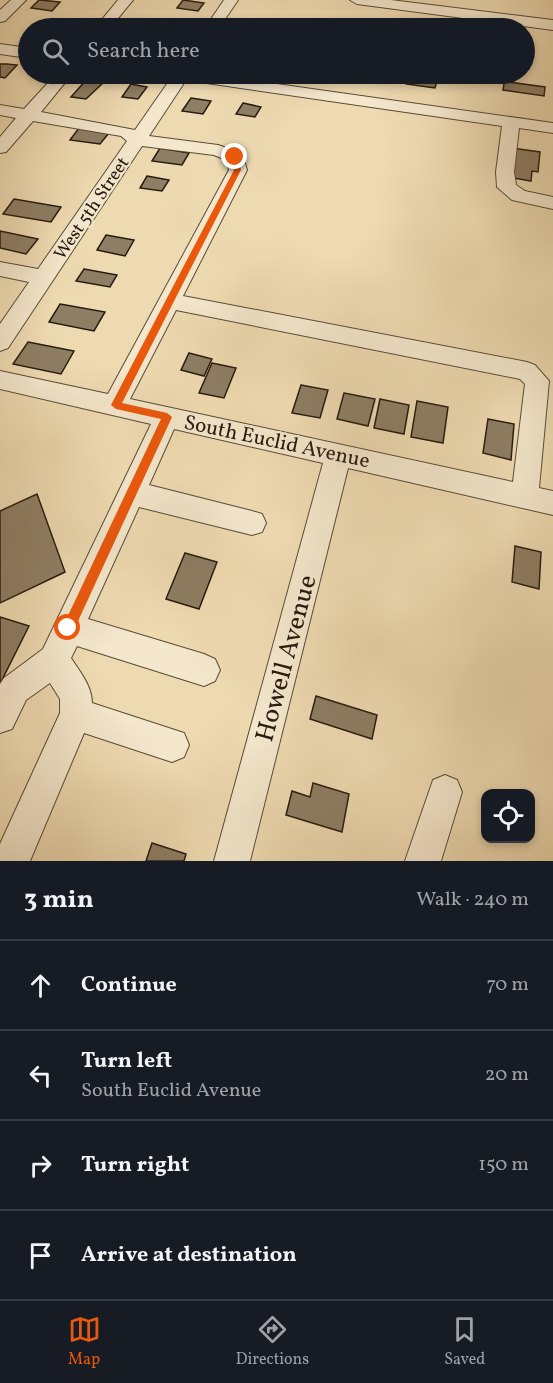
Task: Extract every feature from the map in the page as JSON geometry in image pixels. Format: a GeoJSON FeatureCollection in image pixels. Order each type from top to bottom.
{"type":"FeatureCollection","features":[{"type":"Feature","properties":{"kind":"street"},"geometry":{"type":"LineString","coordinates":[[0,18],[19,0]]}},
{"type":"Feature","properties":{"kind":"street"},"geometry":{"type":"LineString","coordinates":[[111,18],[126,0]]}},
{"type":"Feature","properties":{"kind":"street"},"geometry":{"type":"LineString","coordinates":[[219,18],[231,0]]}},
{"type":"Feature","properties":{"kind":"street"},"geometry":{"type":"LineString","coordinates":[[357,0],[498,18]]}},
{"type":"Feature","properties":{"kind":"street"},"geometry":{"type":"LineString","coordinates":[[535,23],[553,25]]}},
{"type":"Feature","properties":{"kind":"street"},"geometry":{"type":"LineString","coordinates":[[0,49],[18,52]]}},
{"type":"Feature","properties":{"kind":"street"},"geometry":{"type":"LineString","coordinates":[[0,148],[55,84]]}},
{"type":"Feature","properties":{"kind":"street","name":"West 5th Street"},"geometry":{"type":"LineString","coordinates":[[0,342],[175,84]]}},
{"type":"Feature","properties":{"kind":"street"},"geometry":{"type":"LineString","coordinates":[[251,84],[553,128]]}},
{"type":"Feature","properties":{"kind":"street"},"geometry":{"type":"LineString","coordinates":[[0,110],[127,132],[137,140],[218,150],[235,157],[238,170],[116,405]]}},
{"type":"Feature","properties":{"kind":"street"},"geometry":{"type":"LineString","coordinates":[[511,122],[505,172],[507,187],[519,196],[553,203]]}},
{"type":"Feature","properties":{"kind":"street"},"geometry":{"type":"LineString","coordinates":[[0,269],[44,278]]}},
{"type":"Feature","properties":{"kind":"street"},"geometry":{"type":"LineString","coordinates":[[170,301],[527,370],[537,381],[525,496]]}},
{"type":"Feature","properties":{"kind":"street","name":"South Euclid Avenue"},"geometry":{"type":"LineString","coordinates":[[0,380],[553,503]]}},
{"type":"Feature","properties":{"kind":"street"},"geometry":{"type":"LineString","coordinates":[[0,717],[15,689],[54,660],[167,417]]}},
{"type":"Feature","properties":{"kind":"street","name":"Howell Avenue"},"geometry":{"type":"LineString","coordinates":[[232,861],[338,454]]}},
{"type":"Feature","properties":{"kind":"street"},"geometry":{"type":"LineString","coordinates":[[132,493],[252,523]]}},
{"type":"Feature","properties":{"kind":"street"},"geometry":{"type":"LineString","coordinates":[[68,628],[204,670]]}},
{"type":"Feature","properties":{"kind":"street"},"geometry":{"type":"LineString","coordinates":[[11,861],[76,714],[76,695],[54,660]]}},
{"type":"Feature","properties":{"kind":"street"},"geometry":{"type":"LineString","coordinates":[[76,714],[172,745]]}},
{"type":"Feature","properties":{"kind":"street"},"geometry":{"type":"LineString","coordinates":[[423,861],[445,792]]}},
{"type":"Feature","properties":{"kind":"building"},"geometry":{"type":"Polygon","coordinates":[[[39,0],[60,2],[52,11],[31,8],[39,0]]]}},
{"type":"Feature","properties":{"kind":"building"},"geometry":{"type":"Polygon","coordinates":[[[183,0],[204,3],[198,11],[177,8],[183,0]]]}},
{"type":"Feature","properties":{"kind":"building"},"geometry":{"type":"Polygon","coordinates":[[[0,64],[17,65],[5,78],[0,77],[0,64]]]}},
{"type":"Feature","properties":{"kind":"building"},"geometry":{"type":"Polygon","coordinates":[[[83,84],[102,84],[86,99],[71,97],[83,84]]]}},
{"type":"Feature","properties":{"kind":"building"},"geometry":{"type":"Polygon","coordinates":[[[131,84],[147,87],[138,99],[122,97],[131,84]]]}},
{"type":"Feature","properties":{"kind":"building"},"geometry":{"type":"Polygon","coordinates":[[[406,84],[436,84],[435,88],[406,84]]]}},
{"type":"Feature","properties":{"kind":"building"},"geometry":{"type":"Polygon","coordinates":[[[504,84],[545,87],[544,96],[503,90],[504,84]]]}},
{"type":"Feature","properties":{"kind":"building"},"geometry":{"type":"Polygon","coordinates":[[[191,98],[211,101],[203,114],[182,111],[191,98]]]}},
{"type":"Feature","properties":{"kind":"building"},"geometry":{"type":"Polygon","coordinates":[[[243,103],[261,107],[255,117],[236,114],[243,103]]]}},
{"type":"Feature","properties":{"kind":"building"},"geometry":{"type":"Polygon","coordinates":[[[79,128],[109,133],[100,144],[70,140],[79,128]]]}},
{"type":"Feature","properties":{"kind":"building"},"geometry":{"type":"Polygon","coordinates":[[[160,148],[189,153],[182,165],[152,161],[160,148]]]}},
{"type":"Feature","properties":{"kind":"building"},"geometry":{"type":"Polygon","coordinates":[[[512,148],[540,152],[538,172],[532,171],[531,181],[508,177],[512,148]]]}},
{"type":"Feature","properties":{"kind":"building"},"geometry":{"type":"Polygon","coordinates":[[[147,176],[169,180],[162,191],[140,188],[147,176]]]}},
{"type":"Feature","properties":{"kind":"building"},"geometry":{"type":"Polygon","coordinates":[[[14,199],[61,207],[51,222],[3,214],[14,199]]]}},
{"type":"Feature","properties":{"kind":"building"},"geometry":{"type":"Polygon","coordinates":[[[0,231],[38,239],[26,254],[0,248],[0,231]]]}},
{"type":"Feature","properties":{"kind":"building"},"geometry":{"type":"Polygon","coordinates":[[[106,235],[134,240],[125,256],[97,250],[106,235]]]}},
{"type":"Feature","properties":{"kind":"building"},"geometry":{"type":"Polygon","coordinates":[[[84,269],[117,275],[110,287],[76,281],[84,269]]]}},
{"type":"Feature","properties":{"kind":"building"},"geometry":{"type":"Polygon","coordinates":[[[60,304],[105,312],[94,331],[49,322],[60,304]]]}},
{"type":"Feature","properties":{"kind":"building"},"geometry":{"type":"Polygon","coordinates":[[[28,342],[74,351],[61,374],[13,364],[28,342]]]}},
{"type":"Feature","properties":{"kind":"building"},"geometry":{"type":"Polygon","coordinates":[[[189,353],[212,359],[204,376],[181,370],[189,353]]]}},
{"type":"Feature","properties":{"kind":"building"},"geometry":{"type":"Polygon","coordinates":[[[212,363],[236,368],[224,398],[199,393],[212,363]]]}},
{"type":"Feature","properties":{"kind":"building"},"geometry":{"type":"Polygon","coordinates":[[[301,385],[328,390],[320,418],[292,413],[301,385]]]}},
{"type":"Feature","properties":{"kind":"building"},"geometry":{"type":"Polygon","coordinates":[[[344,393],[375,399],[368,426],[337,419],[344,393]]]}},
{"type":"Feature","properties":{"kind":"building"},"geometry":{"type":"Polygon","coordinates":[[[380,399],[409,405],[404,434],[374,428],[380,399]]]}},
{"type":"Feature","properties":{"kind":"building"},"geometry":{"type":"Polygon","coordinates":[[[417,401],[448,407],[443,443],[411,437],[417,401]]]}},
{"type":"Feature","properties":{"kind":"building"},"geometry":{"type":"Polygon","coordinates":[[[488,419],[514,424],[511,460],[483,453],[488,419]]]}},
{"type":"Feature","properties":{"kind":"building"},"geometry":{"type":"Polygon","coordinates":[[[37,494],[65,572],[0,603],[0,511],[37,494]]]}},
{"type":"Feature","properties":{"kind":"building"},"geometry":{"type":"Polygon","coordinates":[[[515,546],[541,552],[539,589],[512,582],[515,546]]]}},
{"type":"Feature","properties":{"kind":"building"},"geometry":{"type":"Polygon","coordinates":[[[185,553],[217,562],[199,609],[166,599],[185,553]]]}},
{"type":"Feature","properties":{"kind":"building"},"geometry":{"type":"Polygon","coordinates":[[[0,617],[29,626],[0,684],[0,617]]]}},
{"type":"Feature","properties":{"kind":"building"},"geometry":{"type":"Polygon","coordinates":[[[316,696],[377,715],[372,739],[310,719],[316,696]]]}},
{"type":"Feature","properties":{"kind":"building"},"geometry":{"type":"Polygon","coordinates":[[[313,783],[349,794],[342,832],[286,815],[292,791],[310,797],[313,783]]]}},
{"type":"Feature","properties":{"kind":"building"},"geometry":{"type":"Polygon","coordinates":[[[152,843],[186,854],[184,861],[146,861],[152,843]]]}},
{"type":"Feature","properties":{"kind":"route"},"geometry":{"type":"LineString","coordinates":[[68,628],[167,417],[116,405],[238,170],[235,157]]}}]}
